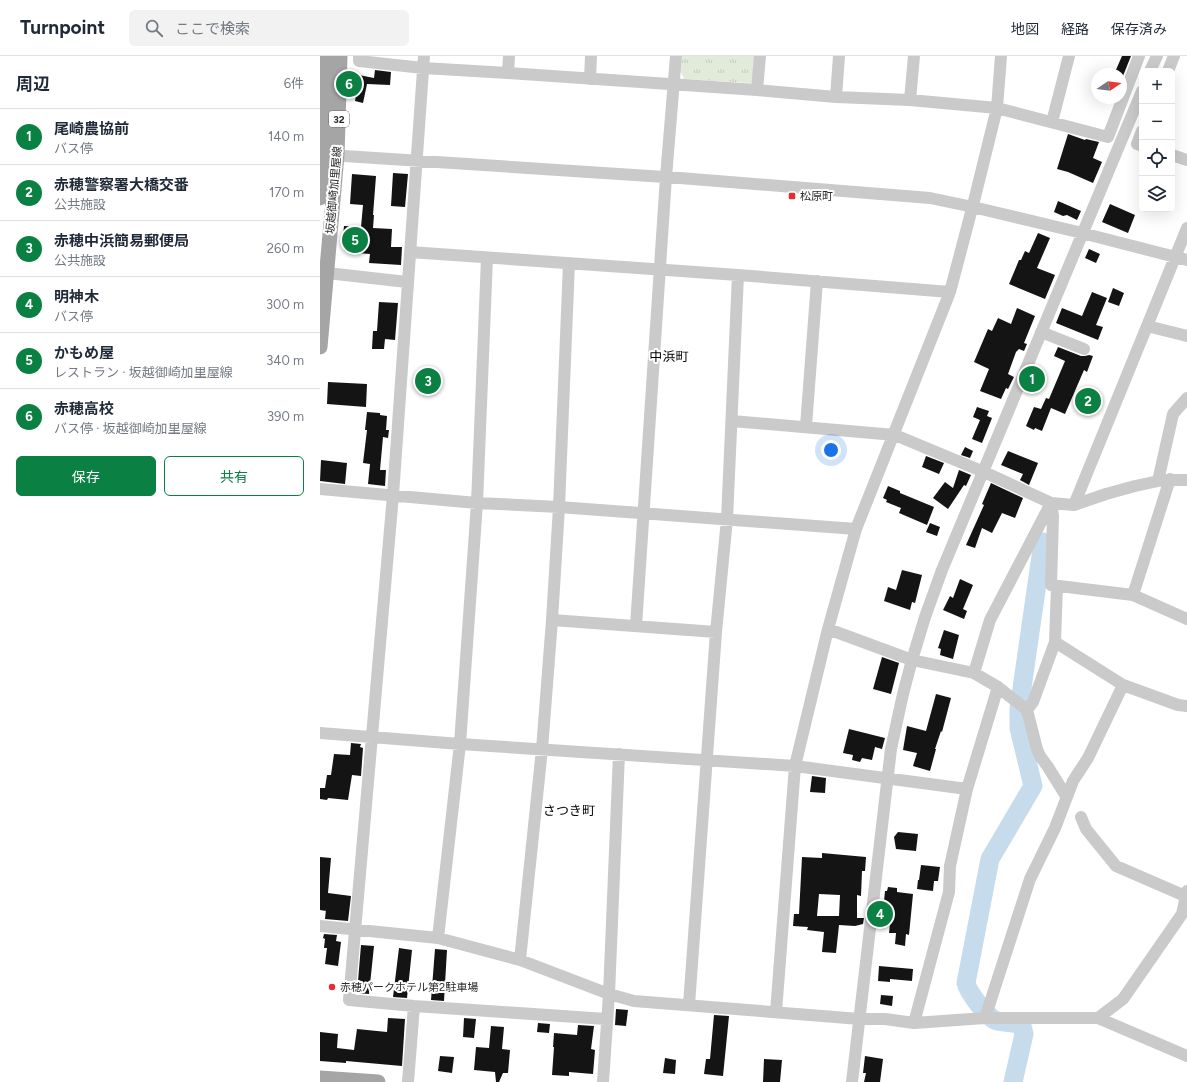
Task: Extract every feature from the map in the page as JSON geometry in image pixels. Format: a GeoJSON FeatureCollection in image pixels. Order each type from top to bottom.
{"type":"FeatureCollection","features":[{"type":"Feature","properties":{"kind":"main road","name":"坂越御崎加里屋線"},"geometry":{"type":"LineString","coordinates":[[320,347],[331,155],[331,57]]}},
{"type":"Feature","properties":{"kind":"main road","name":"坂越御崎加里屋線"},"geometry":{"type":"LineString","coordinates":[[320,198],[331,155]]}},
{"type":"Feature","properties":{"kind":"main road"},"geometry":{"type":"LineString","coordinates":[[320,1078],[378,1082]]}},
{"type":"Feature","properties":{"kind":"street"},"geometry":{"type":"LineString","coordinates":[[508,73],[509,56]]}},
{"type":"Feature","properties":{"kind":"street"},"geometry":{"type":"LineString","coordinates":[[590,79],[591,56]]}},
{"type":"Feature","properties":{"kind":"street"},"geometry":{"type":"LineString","coordinates":[[636,626],[642,513],[659,270],[676,56]]}},
{"type":"Feature","properties":{"kind":"street"},"geometry":{"type":"LineString","coordinates":[[757,90],[760,56]]}},
{"type":"Feature","properties":{"kind":"street"},"geometry":{"type":"LineString","coordinates":[[836,97],[839,56]]}},
{"type":"Feature","properties":{"kind":"street"},"geometry":{"type":"LineString","coordinates":[[910,100],[914,56]]}},
{"type":"Feature","properties":{"kind":"street"},"geometry":{"type":"LineString","coordinates":[[776,1012],[795,766],[828,629],[856,529],[895,435],[950,292],[973,207],[997,108],[1001,56]]}},
{"type":"Feature","properties":{"kind":"street"},"geometry":{"type":"LineString","coordinates":[[1052,122],[1069,56]]}},
{"type":"Feature","properties":{"kind":"street"},"geometry":{"type":"LineString","coordinates":[[331,57],[424,62],[508,73],[757,90],[836,97],[910,100],[997,108],[1108,137],[1139,56]]}},
{"type":"Feature","properties":{"kind":"street"},"geometry":{"type":"LineString","coordinates":[[1151,68],[1157,56]]}},
{"type":"Feature","properties":{"kind":"street"},"geometry":{"type":"LineString","coordinates":[[1169,68],[1174,56]]}},
{"type":"Feature","properties":{"kind":"street"},"geometry":{"type":"LineString","coordinates":[[424,62],[407,282],[393,495],[349,1000],[606,1019]]}},
{"type":"Feature","properties":{"kind":"street"},"geometry":{"type":"LineString","coordinates":[[852,1082],[887,778],[897,722],[912,660],[925,616],[942,570],[1139,98]]}},
{"type":"Feature","properties":{"kind":"street"},"geometry":{"type":"LineString","coordinates":[[331,155],[666,177],[918,196],[973,207],[1181,258]]}},
{"type":"Feature","properties":{"kind":"street"},"geometry":{"type":"LineString","coordinates":[[1175,156],[1187,160]]}},
{"type":"Feature","properties":{"kind":"street"},"geometry":{"type":"LineString","coordinates":[[1074,505],[1147,326],[1181,258],[1187,228]]}},
{"type":"Feature","properties":{"kind":"street"},"geometry":{"type":"LineString","coordinates":[[410,252],[738,275],[950,292]]}},
{"type":"Feature","properties":{"kind":"street"},"geometry":{"type":"LineString","coordinates":[[438,938],[460,744],[477,503],[487,258]]}},
{"type":"Feature","properties":{"kind":"street"},"geometry":{"type":"LineString","coordinates":[[520,960],[542,749],[552,620],[559,507],[569,263]]}},
{"type":"Feature","properties":{"kind":"street"},"geometry":{"type":"LineString","coordinates":[[323,274],[407,282]]}},
{"type":"Feature","properties":{"kind":"street"},"geometry":{"type":"LineString","coordinates":[[690,1005],[716,632],[727,519],[738,275]]}},
{"type":"Feature","properties":{"kind":"street"},"geometry":{"type":"LineString","coordinates":[[806,426],[817,281]]}},
{"type":"Feature","properties":{"kind":"street"},"geometry":{"type":"LineString","coordinates":[[1147,326],[1187,336]]}},
{"type":"Feature","properties":{"kind":"street"},"geometry":{"type":"LineString","coordinates":[[1041,332],[1084,349]]}},
{"type":"Feature","properties":{"kind":"street"},"geometry":{"type":"LineString","coordinates":[[1133,595],[1164,480],[1173,414],[1187,398]]}},
{"type":"Feature","properties":{"kind":"street"},"geometry":{"type":"LineString","coordinates":[[732,421],[806,426],[895,435],[984,472],[1051,503],[1074,505],[1106,494],[1164,480],[1187,480]]}},
{"type":"Feature","properties":{"kind":"street"},"geometry":{"type":"LineString","coordinates":[[320,489],[477,503],[559,507],[856,529]]}},
{"type":"Feature","properties":{"kind":"street"},"geometry":{"type":"LineString","coordinates":[[1051,503],[1053,516],[1051,585],[1133,595],[1187,619]]}},
{"type":"Feature","properties":{"kind":"street"},"geometry":{"type":"LineString","coordinates":[[974,673],[990,620],[1051,503]]}},
{"type":"Feature","properties":{"kind":"street"},"geometry":{"type":"LineString","coordinates":[[1027,710],[1033,702],[1056,642],[1057,586]]}},
{"type":"Feature","properties":{"kind":"street"},"geometry":{"type":"LineString","coordinates":[[552,620],[716,632]]}},
{"type":"Feature","properties":{"kind":"street"},"geometry":{"type":"LineString","coordinates":[[828,629],[912,660],[974,673],[998,687],[1027,710],[1040,756],[1066,796]]}},
{"type":"Feature","properties":{"kind":"street"},"geometry":{"type":"LineString","coordinates":[[1056,642],[1123,685],[1178,705],[1187,706]]}},
{"type":"Feature","properties":{"kind":"street"},"geometry":{"type":"LineString","coordinates":[[985,1018],[1030,879],[1055,828],[1073,781],[1088,758],[1123,685]]}},
{"type":"Feature","properties":{"kind":"street"},"geometry":{"type":"LineString","coordinates":[[914,1023],[949,892],[950,866],[967,788],[998,687]]}},
{"type":"Feature","properties":{"kind":"street"},"geometry":{"type":"LineString","coordinates":[[320,733],[460,744],[795,766],[967,788]]}},
{"type":"Feature","properties":{"kind":"street"},"geometry":{"type":"LineString","coordinates":[[603,1082],[606,1019],[609,994],[619,754]]}},
{"type":"Feature","properties":{"kind":"street"},"geometry":{"type":"LineString","coordinates":[[1081,816],[1086,829],[1116,866],[1186,894],[1184,917],[1123,998],[1098,1018]]}},
{"type":"Feature","properties":{"kind":"street"},"geometry":{"type":"LineString","coordinates":[[320,926],[438,938],[520,960],[609,994],[634,1001],[885,1019],[914,1023],[985,1018],[1098,1018],[1187,1056]]}},
{"type":"Feature","properties":{"kind":"street"},"geometry":{"type":"LineString","coordinates":[[408,1082],[414,1006]]}},
{"type":"Feature","properties":{"kind":"green space"},"geometry":{"type":"Polygon","coordinates":[[[682,56],[755,56],[754,81],[750,83],[684,79],[681,72],[682,56]]]}},
{"type":"Feature","properties":{"kind":"building"},"geometry":{"type":"Polygon","coordinates":[[[1122,56],[1131,56],[1126,68],[1117,68],[1122,56]]]}},
{"type":"Feature","properties":{"kind":"building"},"geometry":{"type":"Polygon","coordinates":[[[375,70],[391,72],[390,85],[367,84],[363,103],[355,101],[356,95],[353,94],[356,78],[359,79],[359,75],[374,78],[375,70]]]}},
{"type":"Feature","properties":{"kind":"building"},"geometry":{"type":"Polygon","coordinates":[[[1068,134],[1085,140],[1099,142],[1093,158],[1102,162],[1093,183],[1057,169],[1068,134]]]}},
{"type":"Feature","properties":{"kind":"building"},"geometry":{"type":"Polygon","coordinates":[[[393,173],[408,174],[405,207],[391,206],[393,173]]]}},
{"type":"Feature","properties":{"kind":"building"},"geometry":{"type":"Polygon","coordinates":[[[352,174],[376,176],[373,228],[392,229],[391,247],[402,247],[401,265],[369,263],[370,254],[346,252],[347,236],[343,236],[344,226],[361,227],[363,205],[350,204],[352,174]]]}},
{"type":"Feature","properties":{"kind":"building"},"geometry":{"type":"Polygon","coordinates":[[[1058,201],[1081,211],[1077,220],[1067,215],[1063,216],[1054,212],[1058,201]]]}},
{"type":"Feature","properties":{"kind":"building"},"geometry":{"type":"Polygon","coordinates":[[[1110,204],[1135,215],[1128,233],[1102,222],[1110,204]]]}},
{"type":"Feature","properties":{"kind":"building"},"geometry":{"type":"Polygon","coordinates":[[[1038,233],[1050,238],[1037,268],[1055,275],[1045,299],[1009,284],[1019,260],[1021,260],[1025,251],[1029,253],[1038,233]]]}},
{"type":"Feature","properties":{"kind":"building"},"geometry":{"type":"Polygon","coordinates":[[[1089,249],[1100,254],[1096,263],[1085,258],[1089,249]]]}},
{"type":"Feature","properties":{"kind":"building"},"geometry":{"type":"Polygon","coordinates":[[[1113,288],[1124,293],[1119,306],[1108,302],[1113,288]]]}},
{"type":"Feature","properties":{"kind":"building"},"geometry":{"type":"Polygon","coordinates":[[[1092,292],[1107,298],[1096,325],[1103,327],[1098,340],[1056,323],[1062,308],[1082,316],[1092,292]]]}},
{"type":"Feature","properties":{"kind":"building"},"geometry":{"type":"Polygon","coordinates":[[[379,302],[398,303],[395,340],[385,339],[384,349],[372,349],[373,331],[377,331],[379,302]]]}},
{"type":"Feature","properties":{"kind":"building"},"geometry":{"type":"Polygon","coordinates":[[[1017,308],[1035,316],[1024,343],[1027,344],[1024,351],[1019,349],[1016,352],[1008,374],[1014,377],[1008,389],[1006,388],[1001,399],[980,391],[989,369],[974,362],[988,329],[992,331],[998,318],[1011,324],[1017,308]]]}},
{"type":"Feature","properties":{"kind":"building"},"geometry":{"type":"Polygon","coordinates":[[[1058,347],[1081,356],[1093,356],[1087,372],[1084,370],[1065,414],[1051,408],[1042,431],[1035,428],[1034,430],[1026,426],[1034,407],[1041,409],[1046,398],[1049,399],[1065,361],[1054,356],[1058,347]]]}},
{"type":"Feature","properties":{"kind":"building"},"geometry":{"type":"Polygon","coordinates":[[[328,382],[367,384],[366,407],[327,404],[328,382]]]}},
{"type":"Feature","properties":{"kind":"building"},"geometry":{"type":"Polygon","coordinates":[[[977,407],[989,411],[987,416],[992,418],[982,443],[972,439],[980,420],[973,417],[977,407]]]}},
{"type":"Feature","properties":{"kind":"building"},"geometry":{"type":"Polygon","coordinates":[[[367,412],[380,413],[380,415],[387,416],[386,430],[389,430],[388,438],[383,437],[380,470],[386,470],[385,486],[368,484],[370,464],[363,463],[367,430],[365,430],[367,412]]]}},
{"type":"Feature","properties":{"kind":"building"},"geometry":{"type":"Polygon","coordinates":[[[965,447],[973,451],[970,458],[961,455],[965,447]]]}},
{"type":"Feature","properties":{"kind":"building"},"geometry":{"type":"Polygon","coordinates":[[[1008,451],[1038,463],[1029,485],[1020,480],[1023,474],[1001,465],[1008,451]]]}},
{"type":"Feature","properties":{"kind":"building"},"geometry":{"type":"Polygon","coordinates":[[[926,456],[944,463],[939,474],[922,467],[926,456]]]}},
{"type":"Feature","properties":{"kind":"building"},"geometry":{"type":"Polygon","coordinates":[[[321,460],[347,463],[345,484],[320,481],[321,460]]]}},
{"type":"Feature","properties":{"kind":"building"},"geometry":{"type":"Polygon","coordinates":[[[959,470],[971,475],[966,486],[964,485],[948,509],[933,498],[945,482],[953,488],[959,470]]]}},
{"type":"Feature","properties":{"kind":"building"},"geometry":{"type":"Polygon","coordinates":[[[991,483],[1023,498],[1015,518],[1002,513],[992,533],[982,528],[975,548],[966,545],[984,505],[982,504],[991,483]]]}},
{"type":"Feature","properties":{"kind":"building"},"geometry":{"type":"Polygon","coordinates":[[[888,486],[900,491],[900,493],[934,507],[927,525],[899,513],[901,508],[886,502],[887,500],[883,498],[888,486]]]}},
{"type":"Feature","properties":{"kind":"building"},"geometry":{"type":"Polygon","coordinates":[[[930,523],[940,527],[937,536],[926,532],[930,523]]]}},
{"type":"Feature","properties":{"kind":"building"},"geometry":{"type":"Polygon","coordinates":[[[902,570],[922,575],[915,603],[912,602],[910,610],[884,601],[888,587],[896,590],[902,570]]]}},
{"type":"Feature","properties":{"kind":"building"},"geometry":{"type":"Polygon","coordinates":[[[960,579],[973,585],[963,609],[967,611],[964,619],[943,610],[950,596],[953,598],[960,579]]]}},
{"type":"Feature","properties":{"kind":"building"},"geometry":{"type":"Polygon","coordinates":[[[944,630],[959,635],[953,659],[940,655],[941,649],[938,648],[944,630]]]}},
{"type":"Feature","properties":{"kind":"building"},"geometry":{"type":"Polygon","coordinates":[[[882,657],[899,663],[891,694],[873,689],[882,657]]]}},
{"type":"Feature","properties":{"kind":"building"},"geometry":{"type":"Polygon","coordinates":[[[936,694],[951,698],[942,732],[941,731],[935,749],[930,771],[913,766],[917,753],[903,750],[907,726],[926,731],[936,694]]]}},
{"type":"Feature","properties":{"kind":"building"},"geometry":{"type":"Polygon","coordinates":[[[849,729],[885,738],[882,749],[875,747],[872,760],[862,758],[860,762],[852,760],[853,755],[843,753],[849,729]]]}},
{"type":"Feature","properties":{"kind":"building"},"geometry":{"type":"Polygon","coordinates":[[[351,743],[361,744],[360,747],[363,748],[361,776],[352,775],[348,800],[328,798],[327,800],[320,799],[320,788],[325,788],[327,775],[331,775],[334,754],[350,755],[351,743]]]}},
{"type":"Feature","properties":{"kind":"building"},"geometry":{"type":"Polygon","coordinates":[[[812,776],[826,778],[825,793],[810,792],[812,776]]]}},
{"type":"Feature","properties":{"kind":"building"},"geometry":{"type":"Polygon","coordinates":[[[898,832],[918,834],[916,851],[896,849],[894,837],[898,832]]]}},
{"type":"Feature","properties":{"kind":"building"},"geometry":{"type":"Polygon","coordinates":[[[822,853],[866,857],[865,871],[862,871],[861,896],[857,895],[857,918],[864,918],[863,924],[855,926],[839,925],[836,953],[822,952],[824,932],[807,930],[808,927],[793,926],[794,914],[799,914],[802,857],[822,858],[822,853]],[[819,894],[817,916],[839,916],[840,895],[819,894]]]}},
{"type":"Feature","properties":{"kind":"building"},"geometry":{"type":"Polygon","coordinates":[[[320,857],[331,858],[328,893],[351,896],[348,921],[325,919],[326,911],[320,910],[320,857]]]}},
{"type":"Feature","properties":{"kind":"building"},"geometry":{"type":"Polygon","coordinates":[[[921,865],[940,867],[938,881],[934,881],[933,891],[917,889],[921,865]]]}},
{"type":"Feature","properties":{"kind":"building"},"geometry":{"type":"Polygon","coordinates":[[[888,887],[897,888],[897,892],[913,894],[909,935],[906,934],[905,946],[895,944],[896,933],[889,933],[891,913],[883,912],[885,891],[887,891],[888,887]]]}},
{"type":"Feature","properties":{"kind":"building"},"geometry":{"type":"Polygon","coordinates":[[[324,934],[337,935],[336,941],[341,942],[338,966],[325,964],[327,948],[324,948],[324,934]]]}},
{"type":"Feature","properties":{"kind":"building"},"geometry":{"type":"Polygon","coordinates":[[[361,945],[374,946],[369,994],[357,993],[361,945]]]}},
{"type":"Feature","properties":{"kind":"building"},"geometry":{"type":"Polygon","coordinates":[[[399,948],[412,950],[407,998],[393,997],[399,948]]]}},
{"type":"Feature","properties":{"kind":"building"},"geometry":{"type":"Polygon","coordinates":[[[435,949],[447,950],[444,1001],[431,1000],[435,949]]]}},
{"type":"Feature","properties":{"kind":"building"},"geometry":{"type":"Polygon","coordinates":[[[879,966],[913,969],[912,981],[890,979],[890,982],[878,981],[879,966]]]}},
{"type":"Feature","properties":{"kind":"building"},"geometry":{"type":"Polygon","coordinates":[[[881,995],[893,996],[892,1006],[880,1004],[881,995]]]}},
{"type":"Feature","properties":{"kind":"building"},"geometry":{"type":"Polygon","coordinates":[[[616,1009],[628,1010],[626,1026],[615,1025],[616,1009]]]}},
{"type":"Feature","properties":{"kind":"building"},"geometry":{"type":"Polygon","coordinates":[[[714,1015],[729,1016],[723,1076],[704,1074],[706,1059],[710,1059],[714,1015]]]}},
{"type":"Feature","properties":{"kind":"building"},"geometry":{"type":"Polygon","coordinates":[[[388,1018],[405,1019],[402,1066],[346,1061],[346,1063],[320,1061],[320,1032],[338,1034],[337,1048],[354,1050],[357,1029],[387,1032],[388,1018]]]}},
{"type":"Feature","properties":{"kind":"building"},"geometry":{"type":"Polygon","coordinates":[[[464,1018],[476,1019],[474,1038],[463,1037],[464,1018]]]}},
{"type":"Feature","properties":{"kind":"building"},"geometry":{"type":"Polygon","coordinates":[[[538,1023],[550,1024],[549,1033],[537,1032],[538,1023]]]}},
{"type":"Feature","properties":{"kind":"building"},"geometry":{"type":"Polygon","coordinates":[[[578,1025],[594,1026],[591,1049],[595,1050],[593,1074],[569,1072],[569,1076],[552,1075],[554,1033],[577,1035],[578,1025]]]}},
{"type":"Feature","properties":{"kind":"building"},"geometry":{"type":"Polygon","coordinates":[[[491,1026],[504,1027],[502,1049],[510,1050],[508,1073],[503,1073],[499,1082],[496,1082],[495,1072],[474,1070],[476,1047],[489,1048],[491,1026]]]}},
{"type":"Feature","properties":{"kind":"building"},"geometry":{"type":"Polygon","coordinates":[[[440,1056],[454,1057],[452,1073],[438,1071],[440,1056]]]}},
{"type":"Feature","properties":{"kind":"building"},"geometry":{"type":"Polygon","coordinates":[[[865,1056],[883,1059],[880,1082],[864,1082],[866,1073],[863,1073],[865,1056]]]}},
{"type":"Feature","properties":{"kind":"building"},"geometry":{"type":"Polygon","coordinates":[[[665,1058],[676,1060],[675,1074],[663,1073],[665,1058]]]}},
{"type":"Feature","properties":{"kind":"building"},"geometry":{"type":"Polygon","coordinates":[[[764,1059],[782,1060],[780,1082],[763,1082],[764,1059]]]}},
{"type":"Feature","properties":{"kind":"waterway"},"geometry":{"type":"LineString","coordinates":[[1013,1082],[1024,1034],[1022,1026],[993,1019],[979,1005],[966,983],[990,859],[1033,786],[1019,728],[1019,709],[1043,542]]}},
{"type":"Feature","properties":{"kind":"place","name":"赤穂高校"},"geometry":{"type":"Point","coordinates":[349,84]}},
{"type":"Feature","properties":{"kind":"place","name":"松原町"},"geometry":{"type":"Point","coordinates":[792,196]}},
{"type":"Feature","properties":{"kind":"place","name":"かもめ屋"},"geometry":{"type":"Point","coordinates":[355,240]}},
{"type":"Feature","properties":{"kind":"place","name":"尾崎農協前"},"geometry":{"type":"Point","coordinates":[1032,379]}},
{"type":"Feature","properties":{"kind":"place","name":"赤穂中浜簡易郵便局"},"geometry":{"type":"Point","coordinates":[428,381]}},
{"type":"Feature","properties":{"kind":"place","name":"赤穂警察署大橋交番"},"geometry":{"type":"Point","coordinates":[1088,401]}},
{"type":"Feature","properties":{"kind":"place","name":"明神木"},"geometry":{"type":"Point","coordinates":[880,914]}},
{"type":"Feature","properties":{"kind":"place","name":"赤穂パークホテル第2駐車場"},"geometry":{"type":"Point","coordinates":[332,987]}},
{"type":"Feature","properties":{"kind":"district","name":"中浜町"},"geometry":{"type":"Point","coordinates":[669,356]}},
{"type":"Feature","properties":{"kind":"district","name":"さつき町"},"geometry":{"type":"Point","coordinates":[569,810]}}]}
